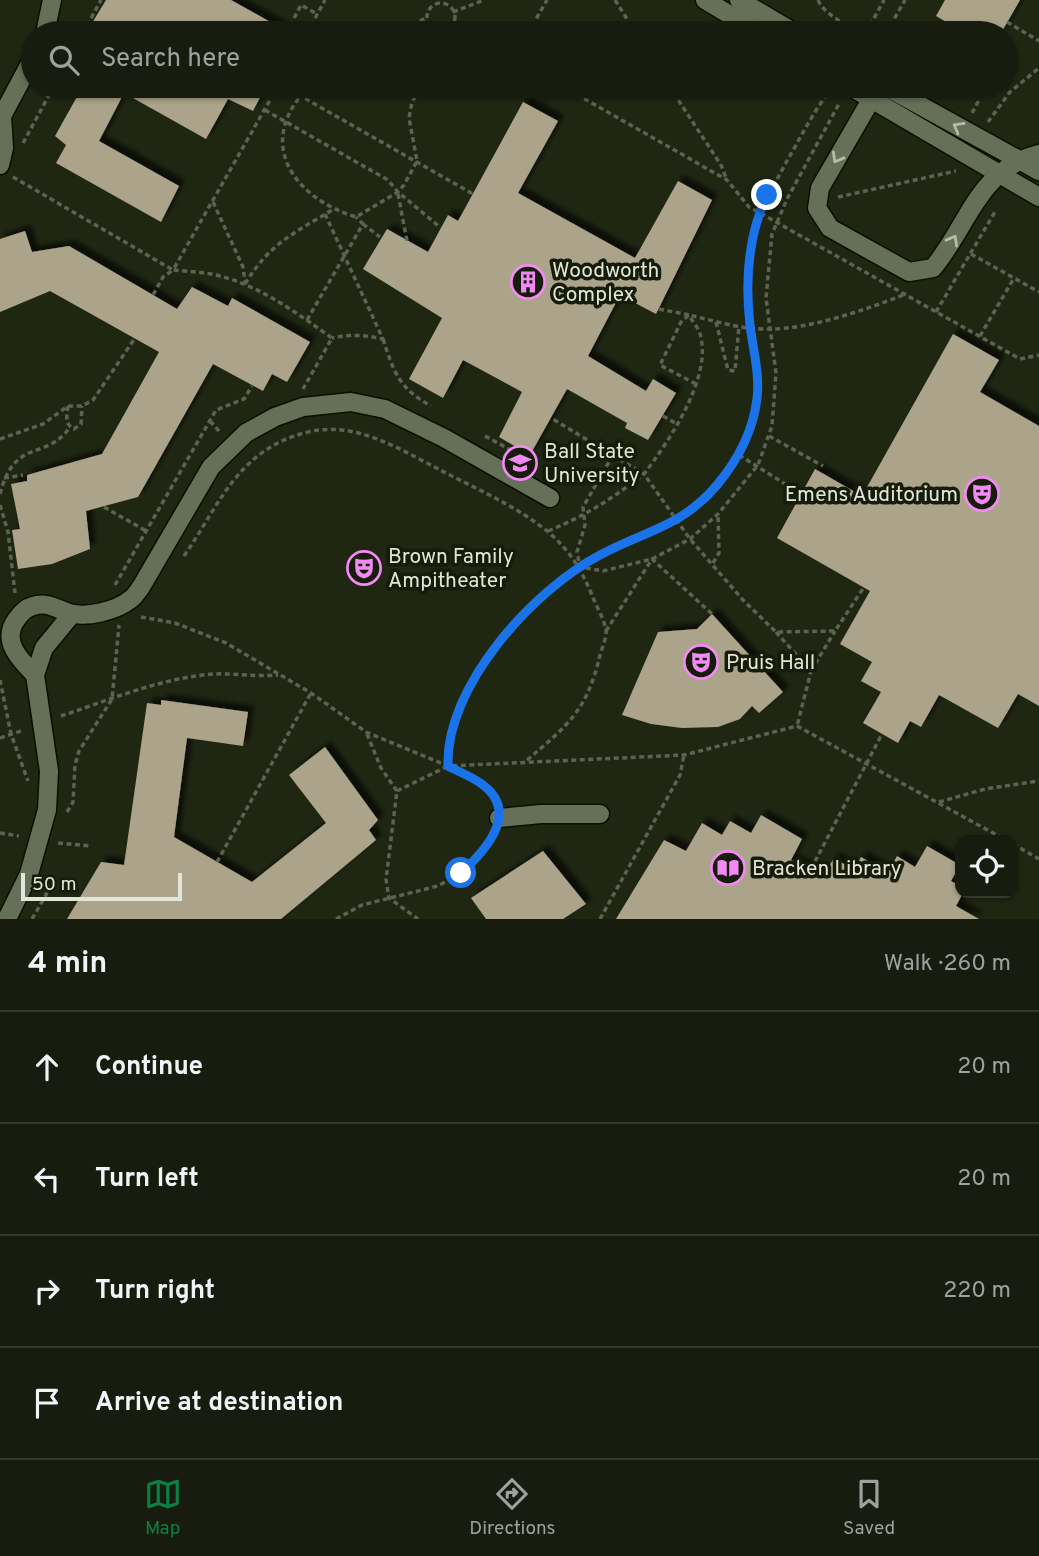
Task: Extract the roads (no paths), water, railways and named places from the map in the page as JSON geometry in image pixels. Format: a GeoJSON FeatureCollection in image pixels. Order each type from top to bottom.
{"type":"FeatureCollection","features":[{"type":"Feature","properties":{"kind":"street"},"geometry":{"type":"LineString","coordinates":[[48,21],[52,0]]}},
{"type":"Feature","properties":{"kind":"street"},"geometry":{"type":"LineString","coordinates":[[705,0],[740,21]]}},
{"type":"Feature","properties":{"kind":"street"},"geometry":{"type":"LineString","coordinates":[[739,0],[775,21]]}},
{"type":"Feature","properties":{"kind":"street"},"geometry":{"type":"LineString","coordinates":[[4,170],[1,116],[21,80]]}},
{"type":"Feature","properties":{"kind":"street"},"geometry":{"type":"LineString","coordinates":[[872,98],[821,188],[817,208],[830,228],[909,272],[933,268],[977,198],[998,173],[1018,160],[1039,154]]}},
{"type":"Feature","properties":{"kind":"street"},"geometry":{"type":"LineString","coordinates":[[884,98],[1039,197]]}},
{"type":"Feature","properties":{"kind":"street"},"geometry":{"type":"LineString","coordinates":[[907,98],[1039,171]]}},
{"type":"Feature","properties":{"kind":"street"},"geometry":{"type":"LineString","coordinates":[[35,675],[14,650],[10,638],[12,626],[21,612],[33,605],[47,604],[72,614],[96,613],[113,609],[131,599],[141,587],[211,467],[246,433],[275,417],[303,407],[351,402],[385,409],[444,438],[550,498]]}},
{"type":"Feature","properties":{"kind":"street"},"geometry":{"type":"LineString","coordinates":[[7,919],[29,874],[47,810],[49,771],[35,675],[44,648],[72,614]]}},
{"type":"Feature","properties":{"kind":"street"},"geometry":{"type":"LineString","coordinates":[[499,818],[541,814],[600,814]]}},
{"type":"Feature","properties":{"kind":"place","name":"Woodworth Complex"},"geometry":{"type":"Point","coordinates":[528,282]}},
{"type":"Feature","properties":{"kind":"place","name":"Ball State University"},"geometry":{"type":"Point","coordinates":[520,463]}},
{"type":"Feature","properties":{"kind":"place","name":"Emens Auditorium"},"geometry":{"type":"Point","coordinates":[982,494]}},
{"type":"Feature","properties":{"kind":"place","name":"Brown Family Ampitheater"},"geometry":{"type":"Point","coordinates":[364,568]}},
{"type":"Feature","properties":{"kind":"place","name":"Pruis Hall"},"geometry":{"type":"Point","coordinates":[701,662]}},
{"type":"Feature","properties":{"kind":"place","name":"Bracken Library"},"geometry":{"type":"Point","coordinates":[728,868]}}]}
